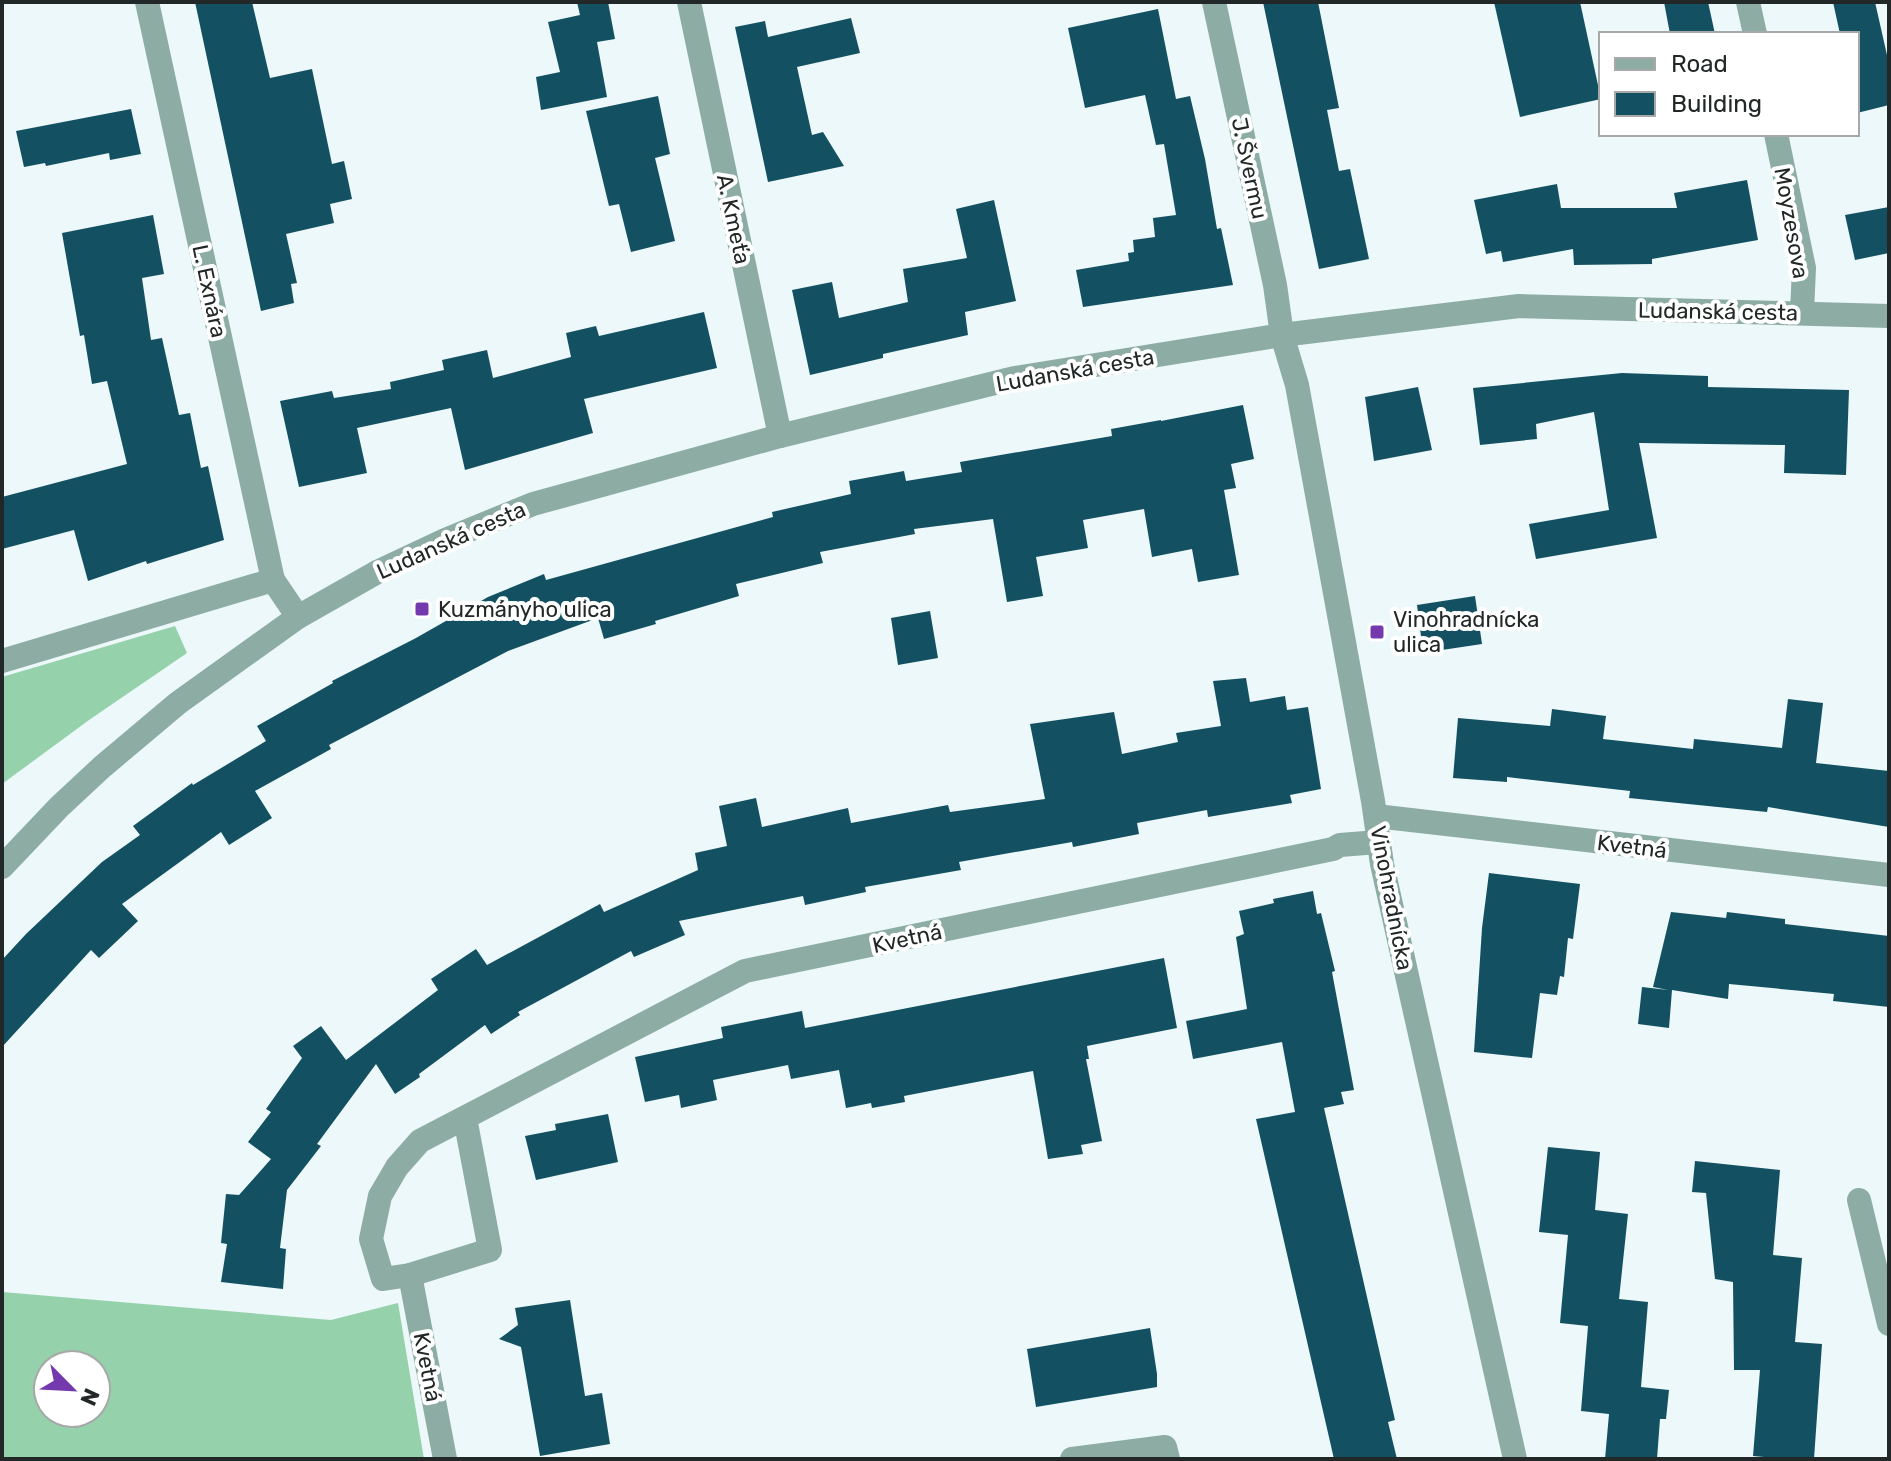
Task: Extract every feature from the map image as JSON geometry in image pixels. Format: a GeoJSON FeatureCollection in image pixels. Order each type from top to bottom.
{"type":"FeatureCollection","features":[{"type":"Feature","properties":{"kind":"street","name":"L. Exnára"},"geometry":{"type":"LineString","coordinates":[[147,2],[273,580]]}},
{"type":"Feature","properties":{"kind":"street","name":"A. Kmeťa"},"geometry":{"type":"LineString","coordinates":[[689,2],[780,436]]}},
{"type":"Feature","properties":{"kind":"street","name":"J. Švermu"},"geometry":{"type":"LineString","coordinates":[[1214,2],[1275,285],[1282,335]]}},
{"type":"Feature","properties":{"kind":"street"},"geometry":{"type":"LineString","coordinates":[[1748,2],[1755,32]]}},
{"type":"Feature","properties":{"kind":"street","name":"Moyzesova"},"geometry":{"type":"LineString","coordinates":[[1776,136],[1804,268],[1802,312]]}},
{"type":"Feature","properties":{"kind":"street","name":"Ludanská cesta"},"geometry":{"type":"LineString","coordinates":[[2,867],[102,767],[178,703],[298,617],[379,571],[533,504],[780,436],[1015,378],[1282,335],[1519,306],[1889,316]]}},
{"type":"Feature","properties":{"kind":"street","name":"Vinohradnícka"},"geometry":{"type":"LineString","coordinates":[[1282,335],[1297,385],[1376,816],[1378,842],[1515,1459]]}},
{"type":"Feature","properties":{"kind":"street"},"geometry":{"type":"LineString","coordinates":[[2,661],[273,580],[298,617]]}},
{"type":"Feature","properties":{"kind":"street","name":"Kvetná"},"geometry":{"type":"LineString","coordinates":[[1376,816],[1889,875]]}},
{"type":"Feature","properties":{"kind":"street","name":"Kvetná"},"geometry":{"type":"LineString","coordinates":[[445,1459],[410,1275],[383,1279],[371,1239],[380,1196],[397,1167],[420,1141],[745,971],[1333,849],[1340,845],[1378,842]]}},
{"type":"Feature","properties":{"kind":"street"},"geometry":{"type":"LineString","coordinates":[[410,1275],[490,1250],[465,1118]]}},
{"type":"Feature","properties":{"kind":"street"},"geometry":{"type":"LineString","coordinates":[[1859,1200],[1889,1324]]}},
{"type":"Feature","properties":{"kind":"street"},"geometry":{"type":"LineString","coordinates":[[1072,1459],[1165,1447],[1168,1459]]}},
{"type":"Feature","properties":{"kind":"green space"},"geometry":{"type":"Polygon","coordinates":[[[175,626],[187,653],[2,784],[2,677],[175,626]]]}},
{"type":"Feature","properties":{"kind":"green space"},"geometry":{"type":"Polygon","coordinates":[[[2,1292],[331,1320],[398,1303],[424,1459],[2,1459],[2,1292]]]}},
{"type":"Feature","properties":{"kind":"building"},"geometry":{"type":"Polygon","coordinates":[[[195,2],[252,2],[270,78],[312,69],[332,164],[344,161],[352,199],[330,204],[334,223],[286,234],[297,283],[291,284],[294,303],[261,311],[195,2]]]}},
{"type":"Feature","properties":{"kind":"building"},"geometry":{"type":"Polygon","coordinates":[[[577,2],[608,2],[615,39],[597,42],[607,97],[541,110],[536,77],[560,72],[548,22],[580,15],[577,2]]]}},
{"type":"Feature","properties":{"kind":"building"},"geometry":{"type":"Polygon","coordinates":[[[1263,2],[1318,2],[1339,108],[1327,110],[1339,171],[1350,169],[1369,259],[1319,269],[1263,2]]]}},
{"type":"Feature","properties":{"kind":"building"},"geometry":{"type":"Polygon","coordinates":[[[1494,2],[1580,2],[1599,99],[1520,117],[1494,2]]]}},
{"type":"Feature","properties":{"kind":"building"},"geometry":{"type":"Polygon","coordinates":[[[1664,2],[1708,2],[1715,32],[1670,32],[1664,2]]]}},
{"type":"Feature","properties":{"kind":"building"},"geometry":{"type":"Polygon","coordinates":[[[1833,2],[1875,2],[1889,64],[1889,105],[1859,112],[1859,32],[1840,32],[1833,2]]]}},
{"type":"Feature","properties":{"kind":"building"},"geometry":{"type":"Polygon","coordinates":[[[1158,9],[1176,99],[1190,96],[1217,229],[1221,228],[1233,285],[1083,307],[1076,270],[1129,261],[1128,253],[1134,252],[1133,240],[1155,237],[1153,218],[1176,215],[1164,144],[1156,145],[1145,95],[1085,108],[1068,28],[1158,9]]]}},
{"type":"Feature","properties":{"kind":"building"},"geometry":{"type":"Polygon","coordinates":[[[851,18],[860,53],[797,67],[812,135],[823,132],[844,166],[768,182],[735,27],[765,21],[768,37],[851,18]]]}},
{"type":"Feature","properties":{"kind":"building"},"geometry":{"type":"Polygon","coordinates":[[[658,96],[670,154],[655,158],[675,241],[631,252],[619,204],[609,206],[586,111],[658,96]]]}},
{"type":"Feature","properties":{"kind":"building"},"geometry":{"type":"Polygon","coordinates":[[[131,109],[141,154],[110,160],[109,153],[46,166],[45,163],[24,167],[16,131],[131,109]]]}},
{"type":"Feature","properties":{"kind":"building"},"geometry":{"type":"Polygon","coordinates":[[[1747,180],[1758,240],[1652,259],[1652,264],[1574,265],[1573,249],[1503,262],[1501,251],[1486,254],[1474,200],[1557,184],[1561,208],[1677,208],[1674,193],[1747,180]]]}},
{"type":"Feature","properties":{"kind":"building"},"geometry":{"type":"Polygon","coordinates":[[[994,200],[1016,301],[965,312],[968,335],[883,354],[883,358],[810,375],[792,290],[832,282],[839,318],[908,302],[903,269],[967,258],[956,209],[994,200]]]}},
{"type":"Feature","properties":{"kind":"building"},"geometry":{"type":"Polygon","coordinates":[[[1889,207],[1889,253],[1855,260],[1845,215],[1889,207]]]}},
{"type":"Feature","properties":{"kind":"building"},"geometry":{"type":"Polygon","coordinates":[[[153,215],[164,274],[142,278],[151,340],[162,338],[179,415],[190,413],[201,468],[208,466],[224,540],[147,564],[146,561],[88,581],[74,530],[2,549],[2,497],[127,464],[107,381],[92,384],[84,335],[80,336],[62,233],[153,215]]]}},
{"type":"Feature","properties":{"kind":"building"},"geometry":{"type":"Polygon","coordinates":[[[704,312],[717,368],[584,399],[593,433],[465,470],[451,408],[357,428],[367,473],[299,487],[280,401],[332,391],[334,398],[391,389],[390,382],[444,370],[442,360],[487,350],[493,378],[571,357],[566,333],[596,326],[599,336],[704,312]]]}},
{"type":"Feature","properties":{"kind":"building"},"geometry":{"type":"Polygon","coordinates":[[[1622,373],[1708,376],[1708,387],[1849,390],[1846,475],[1784,473],[1785,445],[1639,443],[1657,538],[1536,559],[1529,524],[1609,510],[1594,412],[1536,424],[1537,439],[1480,445],[1473,388],[1622,373]]]}},
{"type":"Feature","properties":{"kind":"building"},"geometry":{"type":"Polygon","coordinates":[[[1418,387],[1432,450],[1374,461],[1365,397],[1418,387]]]}},
{"type":"Feature","properties":{"kind":"building"},"geometry":{"type":"Polygon","coordinates":[[[1243,405],[1254,459],[1231,464],[1236,488],[1224,490],[1239,575],[1198,582],[1192,549],[1152,557],[1144,509],[1083,520],[1088,548],[1036,557],[1043,596],[1007,602],[993,519],[914,529],[915,534],[820,552],[823,563],[736,584],[739,596],[604,639],[598,618],[508,651],[329,745],[331,749],[255,791],[272,818],[229,845],[221,832],[122,904],[138,921],[99,958],[91,950],[2,1047],[2,960],[102,862],[140,835],[133,826],[192,783],[266,741],[257,726],[332,681],[488,597],[544,574],[546,580],[773,517],[772,512],[851,494],[849,481],[904,471],[906,481],[962,472],[960,462],[1112,436],[1111,429],[1243,405]]]}},
{"type":"Feature","properties":{"kind":"building"},"geometry":{"type":"Polygon","coordinates":[[[1475,596],[1482,644],[1442,650],[1441,641],[1422,644],[1417,605],[1475,596]]]}},
{"type":"Feature","properties":{"kind":"building"},"geometry":{"type":"Polygon","coordinates":[[[930,611],[938,658],[898,665],[891,618],[930,611]]]}},
{"type":"Feature","properties":{"kind":"building"},"geometry":{"type":"Polygon","coordinates":[[[1246,678],[1250,702],[1285,696],[1287,710],[1308,707],[1321,789],[1290,795],[1292,803],[1208,817],[1207,810],[1137,823],[1139,834],[1073,847],[1072,842],[959,862],[961,870],[865,887],[866,892],[805,905],[803,896],[679,921],[685,935],[634,957],[631,951],[518,1012],[520,1015],[491,1034],[485,1025],[395,1094],[376,1064],[287,1190],[280,1248],[286,1249],[283,1289],[221,1282],[227,1244],[221,1243],[226,1194],[239,1195],[271,1159],[248,1142],[271,1112],[266,1109],[302,1058],[293,1046],[321,1026],[346,1060],[438,990],[431,979],[476,949],[487,965],[600,904],[604,912],[698,870],[695,853],[727,846],[719,806],[756,798],[762,827],[848,808],[851,823],[948,805],[950,812],[1045,799],[1030,724],[1114,712],[1122,754],[1178,742],[1176,733],[1221,726],[1213,681],[1246,678]]]}},
{"type":"Feature","properties":{"kind":"building"},"geometry":{"type":"Polygon","coordinates":[[[1788,699],[1823,703],[1816,763],[1889,771],[1889,827],[1768,807],[1767,812],[1629,798],[1630,791],[1507,777],[1507,782],[1453,778],[1458,718],[1550,726],[1552,709],[1606,716],[1603,739],[1693,749],[1694,739],[1782,748],[1788,699]]]}},
{"type":"Feature","properties":{"kind":"building"},"geometry":{"type":"Polygon","coordinates":[[[1489,873],[1580,884],[1573,939],[1568,938],[1564,977],[1560,976],[1557,995],[1540,993],[1532,1058],[1474,1052],[1489,873]]]}},
{"type":"Feature","properties":{"kind":"building"},"geometry":{"type":"Polygon","coordinates":[[[1313,891],[1335,971],[1332,972],[1354,1090],[1341,1092],[1344,1104],[1324,1108],[1395,1420],[1388,1422],[1397,1459],[1334,1459],[1256,1119],[1295,1112],[1282,1042],[1193,1059],[1186,1021],[1247,1009],[1236,937],[1244,934],[1239,911],[1274,903],[1273,899],[1313,891]]]}},
{"type":"Feature","properties":{"kind":"building"},"geometry":{"type":"Polygon","coordinates":[[[1671,912],[1726,918],[1727,912],[1785,919],[1785,924],[1889,936],[1889,1007],[1833,1001],[1834,994],[1729,984],[1728,999],[1672,990],[1669,1028],[1638,1024],[1642,987],[1668,990],[1653,987],[1671,912]]]}},
{"type":"Feature","properties":{"kind":"building"},"geometry":{"type":"Polygon","coordinates":[[[1164,958],[1177,1028],[1087,1046],[1089,1059],[1086,1059],[1102,1141],[1081,1145],[1083,1154],[1048,1159],[1033,1071],[904,1096],[905,1102],[872,1108],[871,1103],[846,1108],[839,1070],[791,1079],[788,1065],[713,1080],[717,1100],[681,1108],[679,1095],[645,1102],[635,1057],[723,1038],[721,1027],[802,1011],[805,1028],[1164,958]]]}},
{"type":"Feature","properties":{"kind":"building"},"geometry":{"type":"Polygon","coordinates":[[[608,1114],[618,1162],[536,1180],[525,1136],[556,1130],[555,1124],[608,1114]]]}},
{"type":"Feature","properties":{"kind":"building"},"geometry":{"type":"Polygon","coordinates":[[[1548,1147],[1600,1152],[1595,1210],[1628,1214],[1619,1299],[1648,1302],[1641,1387],[1669,1390],[1666,1419],[1660,1419],[1657,1459],[1605,1459],[1609,1414],[1581,1411],[1588,1326],[1560,1323],[1568,1235],[1539,1232],[1548,1147]]]}},
{"type":"Feature","properties":{"kind":"building"},"geometry":{"type":"Polygon","coordinates":[[[1695,1161],[1780,1170],[1773,1255],[1802,1258],[1795,1342],[1822,1344],[1814,1459],[1753,1456],[1760,1370],[1734,1370],[1733,1282],[1715,1279],[1706,1193],[1692,1192],[1695,1161]]]}},
{"type":"Feature","properties":{"kind":"building"},"geometry":{"type":"Polygon","coordinates":[[[570,1300],[585,1396],[602,1393],[610,1444],[540,1456],[521,1347],[499,1339],[518,1325],[515,1308],[570,1300]]]}},
{"type":"Feature","properties":{"kind":"building"},"geometry":{"type":"Polygon","coordinates":[[[1150,1328],[1157,1387],[1036,1407],[1027,1349],[1150,1328]]]}},
{"type":"Feature","properties":{"kind":"place","name":"Kuzmányho ulica"},"geometry":{"type":"Point","coordinates":[422,609]}},
{"type":"Feature","properties":{"kind":"place","name":"Vinohradnícka ulica"},"geometry":{"type":"Point","coordinates":[1377,632]}}]}
